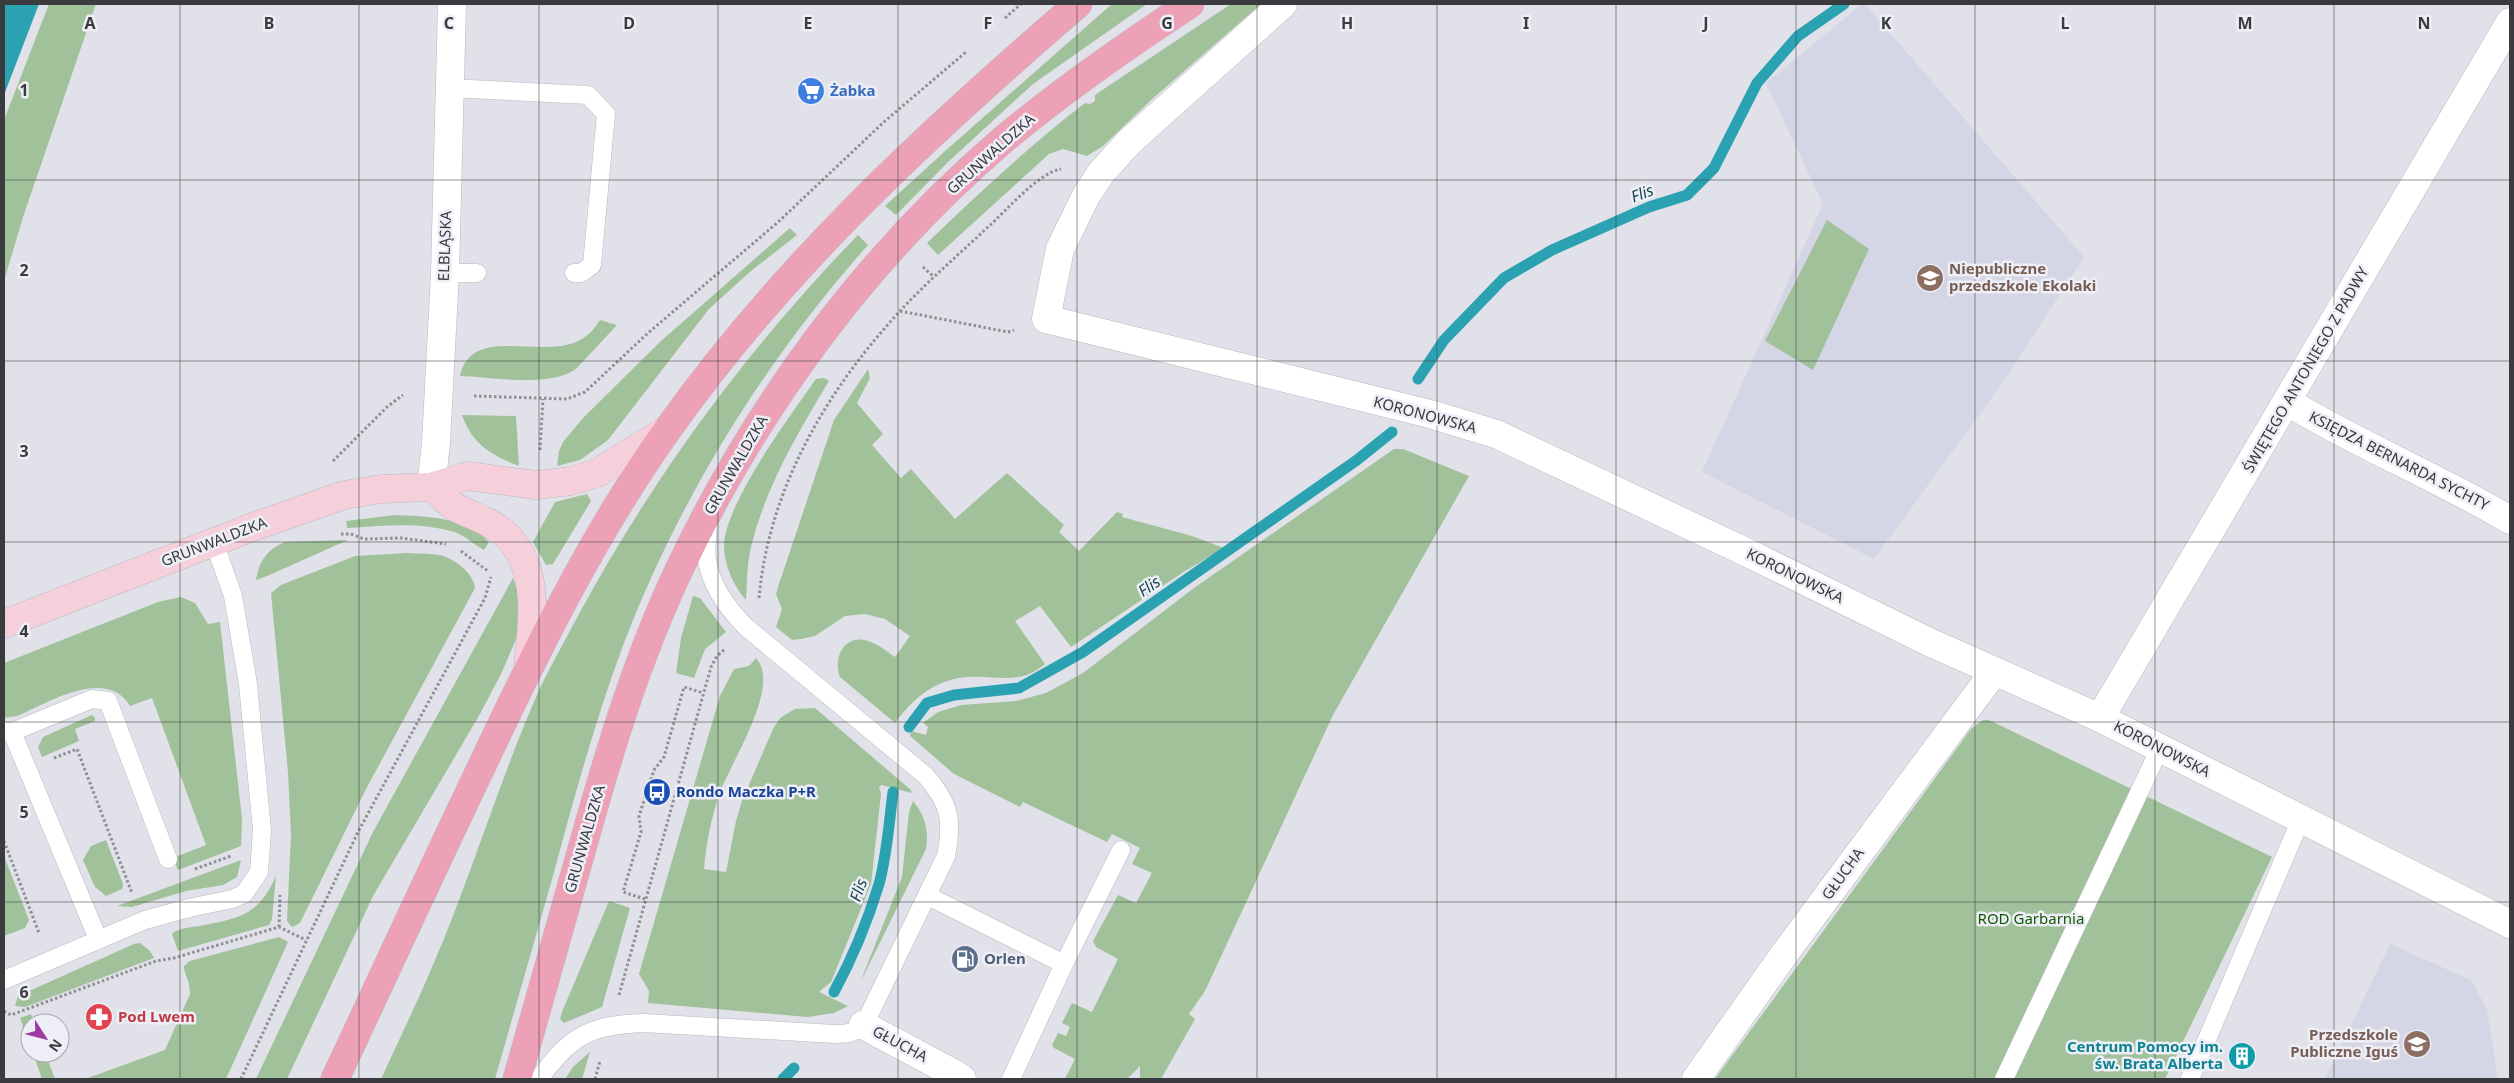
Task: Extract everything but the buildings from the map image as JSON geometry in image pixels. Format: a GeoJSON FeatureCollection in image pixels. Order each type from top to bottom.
{"type":"FeatureCollection","features":[{"type":"Feature","properties":{"kind":"main road","name":"GRUNWALDZKA"},"geometry":{"type":"LineString","coordinates":[[335,1079],[528,667],[551,622],[610,518],[668,429],[772,297],[857,205],[970,99],[1078,4]]}},
{"type":"Feature","properties":{"kind":"main road","name":"GRUNWALDZKA"},"geometry":{"type":"LineString","coordinates":[[517,1079],[611,747],[677,573],[708,511],[751,436],[788,380],[834,319],[898,243],[976,165],[1049,103],[1114,55],[1190,4]]}},
{"type":"Feature","properties":{"kind":"street","name":"ELBLĄSKA"},"geometry":{"type":"LineString","coordinates":[[431,487],[436,443],[445,272],[452,4]]}},
{"type":"Feature","properties":{"kind":"street","name":"KORONOWSKA"},"geometry":{"type":"LineString","coordinates":[[1283,4],[1129,142],[1101,173],[1086,196],[1060,249],[1046,319],[1430,414],[1496,434],[1994,672],[2100,718],[2510,924]]}},
{"type":"Feature","properties":{"kind":"street","name":"ŚWIĘTEGO ANTONIEGO Z PADWY"},"geometry":{"type":"LineString","coordinates":[[2100,718],[2288,402],[2510,22]]}},
{"type":"Feature","properties":{"kind":"street","name":"KSIĘDZA BERNARDA SYCHTY"},"geometry":{"type":"LineString","coordinates":[[2288,402],[2325,425],[2470,496],[2510,520]]}},
{"type":"Feature","properties":{"kind":"street","name":"GRUNWALDZKA"},"geometry":{"type":"LineString","coordinates":[[4,624],[214,542],[344,495],[382,489],[431,487],[466,476],[536,485],[571,481],[596,472],[668,429]]}},
{"type":"Feature","properties":{"kind":"street","name":"GRUNWALDZKA"},"geometry":{"type":"LineString","coordinates":[[431,487],[455,506],[485,520],[503,532],[525,565],[531,585],[533,608],[528,667]]}},
{"type":"Feature","properties":{"kind":"street","name":"GŁUCHA"},"geometry":{"type":"LineString","coordinates":[[1696,1079],[1785,953],[1994,672]]}},
{"type":"Feature","properties":{"kind":"street","name":"GŁUCHA"},"geometry":{"type":"LineString","coordinates":[[862,1025],[953,1072],[962,1079]]}},
{"type":"Feature","properties":{"kind":"lane"},"geometry":{"type":"LineString","coordinates":[[450,88],[588,95],[606,114],[592,265],[581,274],[574,274]]}},
{"type":"Feature","properties":{"kind":"lane"},"geometry":{"type":"LineString","coordinates":[[445,272],[477,273]]}},
{"type":"Feature","properties":{"kind":"lane"},"geometry":{"type":"LineString","coordinates":[[539,1079],[565,1046],[595,1029],[619,1024],[644,1023],[850,1034],[862,1025],[928,896],[946,856],[950,834],[949,812],[940,793],[926,776],[734,615],[718,591],[707,560],[708,511]]}},
{"type":"Feature","properties":{"kind":"lane"},"geometry":{"type":"LineString","coordinates":[[4,980],[145,920],[232,899],[244,894],[259,872],[262,830],[248,684],[233,596],[214,542]]}},
{"type":"Feature","properties":{"kind":"lane"},"geometry":{"type":"LineString","coordinates":[[98,939],[8,731],[92,699],[108,702],[168,859]]}},
{"type":"Feature","properties":{"kind":"lane"},"geometry":{"type":"LineString","coordinates":[[2004,1079],[2160,748]]}},
{"type":"Feature","properties":{"kind":"lane"},"geometry":{"type":"LineString","coordinates":[[2190,1079],[2301,819]]}},
{"type":"Feature","properties":{"kind":"lane"},"geometry":{"type":"LineString","coordinates":[[1010,1079],[1064,964],[1121,850]]}},
{"type":"Feature","properties":{"kind":"lane"},"geometry":{"type":"LineString","coordinates":[[928,896],[1064,964]]}},
{"type":"Feature","properties":{"kind":"path"},"geometry":{"type":"LineString","coordinates":[[999,23],[1021,4]]}},
{"type":"Feature","properties":{"kind":"path"},"geometry":{"type":"LineString","coordinates":[[468,396],[567,400],[585,392],[654,327],[777,222],[885,121],[970,49]]}},
{"type":"Feature","properties":{"kind":"path"},"geometry":{"type":"LineString","coordinates":[[759,601],[767,541],[787,483],[801,454],[842,385],[866,351],[900,311],[934,277],[1038,181],[1056,170],[1069,170]]}},
{"type":"Feature","properties":{"kind":"path"},"geometry":{"type":"LineString","coordinates":[[900,311],[1008,332]]}},
{"type":"Feature","properties":{"kind":"path"},"geometry":{"type":"LineString","coordinates":[[334,460],[388,406],[408,392]]}},
{"type":"Feature","properties":{"kind":"path"},"geometry":{"type":"LineString","coordinates":[[539,459],[543,399]]}},
{"type":"Feature","properties":{"kind":"path"},"geometry":{"type":"LineString","coordinates":[[364,539],[409,538],[451,546]]}},
{"type":"Feature","properties":{"kind":"path"},"geometry":{"type":"LineString","coordinates":[[241,1079],[374,800],[485,598],[492,575],[457,548]]}},
{"type":"Feature","properties":{"kind":"path"},"geometry":{"type":"LineString","coordinates":[[617,1004],[711,666],[717,656],[728,647]]}},
{"type":"Feature","properties":{"kind":"path"},"geometry":{"type":"LineString","coordinates":[[646,899],[623,892],[641,832],[639,816],[654,770],[664,757],[684,687],[703,693]]}},
{"type":"Feature","properties":{"kind":"path"},"geometry":{"type":"LineString","coordinates":[[77,749],[132,893]]}},
{"type":"Feature","properties":{"kind":"path"},"geometry":{"type":"LineString","coordinates":[[4,841],[39,934]]}},
{"type":"Feature","properties":{"kind":"path"},"geometry":{"type":"LineString","coordinates":[[4,1011],[11,1015],[156,961],[174,958],[279,927],[306,940]]}},
{"type":"Feature","properties":{"kind":"shaded area","name":"Niepubliczne przedszkole Ekolaki"},"geometry":{"type":"Polygon","coordinates":[[[1862,4],[1865,4],[2084,257],[2004,381],[1874,559],[1702,472],[1823,204],[1766,83],[1862,4]]]}},
{"type":"Feature","properties":{"kind":"shaded area","name":"Przedszkole Publiczne Iguś"},"geometry":{"type":"Polygon","coordinates":[[[2390,944],[2471,980],[2487,1009],[2498,1079],[2325,1079],[2390,944]]]}},
{"type":"Feature","properties":{"kind":"green space"},"geometry":{"type":"Polygon","coordinates":[[[49,4],[96,4],[23,217],[4,281],[4,120],[49,4]]]}},
{"type":"Feature","properties":{"kind":"green space"},"geometry":{"type":"Polygon","coordinates":[[[1112,4],[1147,4],[1033,84],[948,162],[896,215],[885,206],[944,152],[1112,4]]]}},
{"type":"Feature","properties":{"kind":"green space"},"geometry":{"type":"Polygon","coordinates":[[[1231,4],[1261,4],[1151,100],[1103,146],[1087,156],[1063,149],[1049,154],[938,255],[927,243],[1044,136],[1085,103],[1090,104],[1095,101],[1095,95],[1231,4]]]}},
{"type":"Feature","properties":{"kind":"green space"},"geometry":{"type":"Polygon","coordinates":[[[1827,220],[1869,249],[1813,370],[1765,341],[1827,220]]]}},
{"type":"Feature","properties":{"kind":"green space"},"geometry":{"type":"Polygon","coordinates":[[[790,228],[797,235],[751,271],[709,309],[608,440],[580,460],[557,466],[559,451],[563,442],[583,418],[661,341],[790,228]]]}},
{"type":"Feature","properties":{"kind":"green space"},"geometry":{"type":"Polygon","coordinates":[[[858,235],[868,245],[794,336],[728,433],[698,484],[646,589],[614,670],[596,725],[495,1079],[381,1079],[448,930],[528,715],[549,669],[579,614],[638,513],[705,416],[778,323],[858,235]]]}},
{"type":"Feature","properties":{"kind":"green space"},"geometry":{"type":"Polygon","coordinates":[[[600,320],[617,325],[576,369],[565,375],[536,380],[460,376],[467,360],[480,350],[495,347],[552,347],[570,344],[585,337],[600,320]]]}},
{"type":"Feature","properties":{"kind":"green space"},"geometry":{"type":"Polygon","coordinates":[[[868,369],[870,378],[857,403],[883,434],[872,445],[901,478],[911,469],[955,519],[1007,473],[1064,525],[1059,532],[1079,551],[1117,512],[1123,514],[1122,517],[1192,536],[1224,548],[1185,571],[1071,647],[1040,606],[1015,621],[1045,664],[1035,671],[1017,677],[968,677],[946,682],[926,691],[909,706],[895,723],[840,677],[838,670],[839,657],[845,645],[857,640],[864,640],[881,647],[895,657],[910,636],[885,619],[865,614],[845,616],[815,636],[801,639],[792,640],[776,627],[782,609],[776,594],[834,420],[868,369]]]}},
{"type":"Feature","properties":{"kind":"green space"},"geometry":{"type":"Polygon","coordinates":[[[824,378],[829,381],[784,459],[758,521],[749,557],[746,600],[733,581],[726,560],[724,545],[727,527],[747,483],[776,436],[816,379],[824,378]]]}},
{"type":"Feature","properties":{"kind":"green space"},"geometry":{"type":"Polygon","coordinates":[[[462,415],[516,416],[519,466],[491,453],[477,441],[471,434],[462,415]]]}},
{"type":"Feature","properties":{"kind":"green space"},"geometry":{"type":"Polygon","coordinates":[[[1394,449],[1403,449],[1469,476],[1333,715],[1205,991],[1189,1014],[1195,1019],[1161,1079],[1140,1079],[1140,1066],[1127,1079],[1065,1079],[1075,1059],[1054,1048],[1052,1045],[1058,1033],[1066,1036],[1070,1027],[1062,1023],[1072,1003],[1092,1012],[1118,959],[1096,947],[1093,941],[1118,895],[1136,903],[1152,873],[1132,864],[1140,848],[1112,834],[1107,842],[1023,802],[1020,807],[954,774],[910,736],[911,731],[926,735],[928,727],[923,723],[938,712],[961,705],[1016,701],[1046,693],[1083,673],[1194,588],[1394,449]]]}},
{"type":"Feature","properties":{"kind":"green space"},"geometry":{"type":"Polygon","coordinates":[[[587,494],[591,501],[553,564],[546,565],[533,542],[555,502],[587,494]]]}},
{"type":"Feature","properties":{"kind":"green space"},"geometry":{"type":"Polygon","coordinates":[[[395,515],[432,517],[457,523],[469,527],[489,542],[484,550],[457,533],[430,527],[402,525],[347,528],[346,521],[395,515]]]}},
{"type":"Feature","properties":{"kind":"green space"},"geometry":{"type":"Polygon","coordinates":[[[348,540],[256,580],[259,567],[265,557],[273,548],[285,542],[348,540]]]}},
{"type":"Feature","properties":{"kind":"green space"},"geometry":{"type":"Polygon","coordinates":[[[407,553],[434,554],[448,558],[459,564],[468,573],[475,588],[366,789],[300,923],[292,927],[287,921],[291,834],[288,772],[271,593],[281,585],[355,556],[407,553]]]}},
{"type":"Feature","properties":{"kind":"green space"},"geometry":{"type":"Polygon","coordinates":[[[513,578],[519,596],[519,632],[502,672],[480,714],[373,896],[287,1079],[256,1079],[373,832],[513,578]]]}},
{"type":"Feature","properties":{"kind":"green space"},"geometry":{"type":"Polygon","coordinates":[[[693,596],[700,598],[726,632],[705,649],[694,678],[676,673],[681,638],[693,596]]]}},
{"type":"Feature","properties":{"kind":"green space"},"geometry":{"type":"Polygon","coordinates":[[[181,597],[195,603],[208,624],[220,622],[242,819],[241,846],[178,870],[173,858],[206,845],[152,698],[130,706],[120,694],[107,689],[92,688],[76,691],[17,716],[4,718],[4,663],[158,602],[181,597]]]}},
{"type":"Feature","properties":{"kind":"green space"},"geometry":{"type":"Polygon","coordinates":[[[756,658],[762,671],[763,687],[759,705],[719,795],[709,832],[704,869],[726,872],[742,801],[773,729],[780,718],[795,709],[815,708],[911,790],[912,793],[881,785],[879,787],[881,794],[871,884],[831,982],[819,992],[848,1006],[834,1013],[808,1017],[648,1003],[649,991],[639,974],[720,696],[734,669],[749,666],[756,658]]]}},
{"type":"Feature","properties":{"kind":"green space"},"geometry":{"type":"Polygon","coordinates":[[[92,715],[95,721],[75,729],[79,741],[42,757],[38,747],[43,737],[92,715]]]}},
{"type":"Feature","properties":{"kind":"green space","name":"ROD Garbarnia"},"geometry":{"type":"Polygon","coordinates":[[[1983,720],[1989,720],[2272,857],[2165,1079],[1715,1079],[1971,729],[1983,720]]]}},
{"type":"Feature","properties":{"kind":"green space"},"geometry":{"type":"Polygon","coordinates":[[[913,801],[921,812],[925,824],[927,836],[926,849],[860,983],[902,877],[909,812],[913,801]]]}},
{"type":"Feature","properties":{"kind":"green space"},"geometry":{"type":"Polygon","coordinates":[[[106,840],[123,884],[122,889],[106,896],[95,887],[83,860],[91,846],[106,840]]]}},
{"type":"Feature","properties":{"kind":"green space"},"geometry":{"type":"Polygon","coordinates":[[[4,856],[29,920],[25,928],[4,936],[4,856]]]}},
{"type":"Feature","properties":{"kind":"green space"},"geometry":{"type":"Polygon","coordinates":[[[241,860],[237,877],[223,885],[186,891],[132,907],[117,906],[241,860]]]}},
{"type":"Feature","properties":{"kind":"green space"},"geometry":{"type":"Polygon","coordinates":[[[276,876],[272,919],[269,925],[178,951],[172,934],[174,932],[226,920],[246,913],[262,900],[276,876]]]}},
{"type":"Feature","properties":{"kind":"green space"},"geometry":{"type":"Polygon","coordinates":[[[609,901],[630,908],[602,1007],[564,1023],[560,1019],[562,1012],[609,901]]]}},
{"type":"Feature","properties":{"kind":"green space"},"geometry":{"type":"Polygon","coordinates":[[[279,937],[288,942],[226,1079],[85,1079],[165,1050],[190,994],[184,966],[190,961],[279,937]]]}},
{"type":"Feature","properties":{"kind":"green space"},"geometry":{"type":"Polygon","coordinates":[[[140,943],[150,951],[154,958],[25,1007],[15,1006],[18,996],[140,943]]]}},
{"type":"Feature","properties":{"kind":"green space"},"geometry":{"type":"Polygon","coordinates":[[[590,1052],[582,1079],[565,1079],[573,1067],[590,1052]]]}},
{"type":"Feature","properties":{"kind":"green space"},"geometry":{"type":"Polygon","coordinates":[[[36,1063],[49,1063],[55,1079],[42,1079],[36,1063]]]}},
{"type":"Feature","properties":{"kind":"water"},"geometry":{"type":"Polygon","coordinates":[[[4,4],[39,4],[4,95],[4,4]]]}},
{"type":"Feature","properties":{"kind":"waterway","name":"Flis"},"geometry":{"type":"LineString","coordinates":[[1418,379],[1444,340],[1504,278],[1552,250],[1649,207],[1687,195],[1714,168],[1757,83],[1798,36],[1844,4]]}},
{"type":"Feature","properties":{"kind":"waterway","name":"Flis"},"geometry":{"type":"LineString","coordinates":[[909,727],[927,703],[954,695],[1019,688],[1083,652],[1357,460],[1392,432]]}},
{"type":"Feature","properties":{"kind":"waterway","name":"Flis"},"geometry":{"type":"LineString","coordinates":[[834,992],[859,939],[879,884],[886,850],[893,792]]}},
{"type":"Feature","properties":{"kind":"waterway","name":"Flis"},"geometry":{"type":"LineString","coordinates":[[783,1079],[794,1068]]}},
{"type":"Feature","properties":{"kind":"place","name":"Żabka"},"geometry":{"type":"Point","coordinates":[811,91]}},
{"type":"Feature","properties":{"kind":"place","name":"Niepubliczne przedszkole Ekolaki"},"geometry":{"type":"Point","coordinates":[1930,278]}},
{"type":"Feature","properties":{"kind":"place","name":"Rondo Maczka P+R"},"geometry":{"type":"Point","coordinates":[657,792]}},
{"type":"Feature","properties":{"kind":"place","name":"Orlen"},"geometry":{"type":"Point","coordinates":[965,959]}},
{"type":"Feature","properties":{"kind":"place","name":"Pod Lwem"},"geometry":{"type":"Point","coordinates":[99,1017]}},
{"type":"Feature","properties":{"kind":"place","name":"Przedszkole Publiczne Iguś"},"geometry":{"type":"Point","coordinates":[2417,1044]}},
{"type":"Feature","properties":{"kind":"place","name":"Centrum Pomocy im. św. Brata Alberta"},"geometry":{"type":"Point","coordinates":[2242,1056]}}]}
